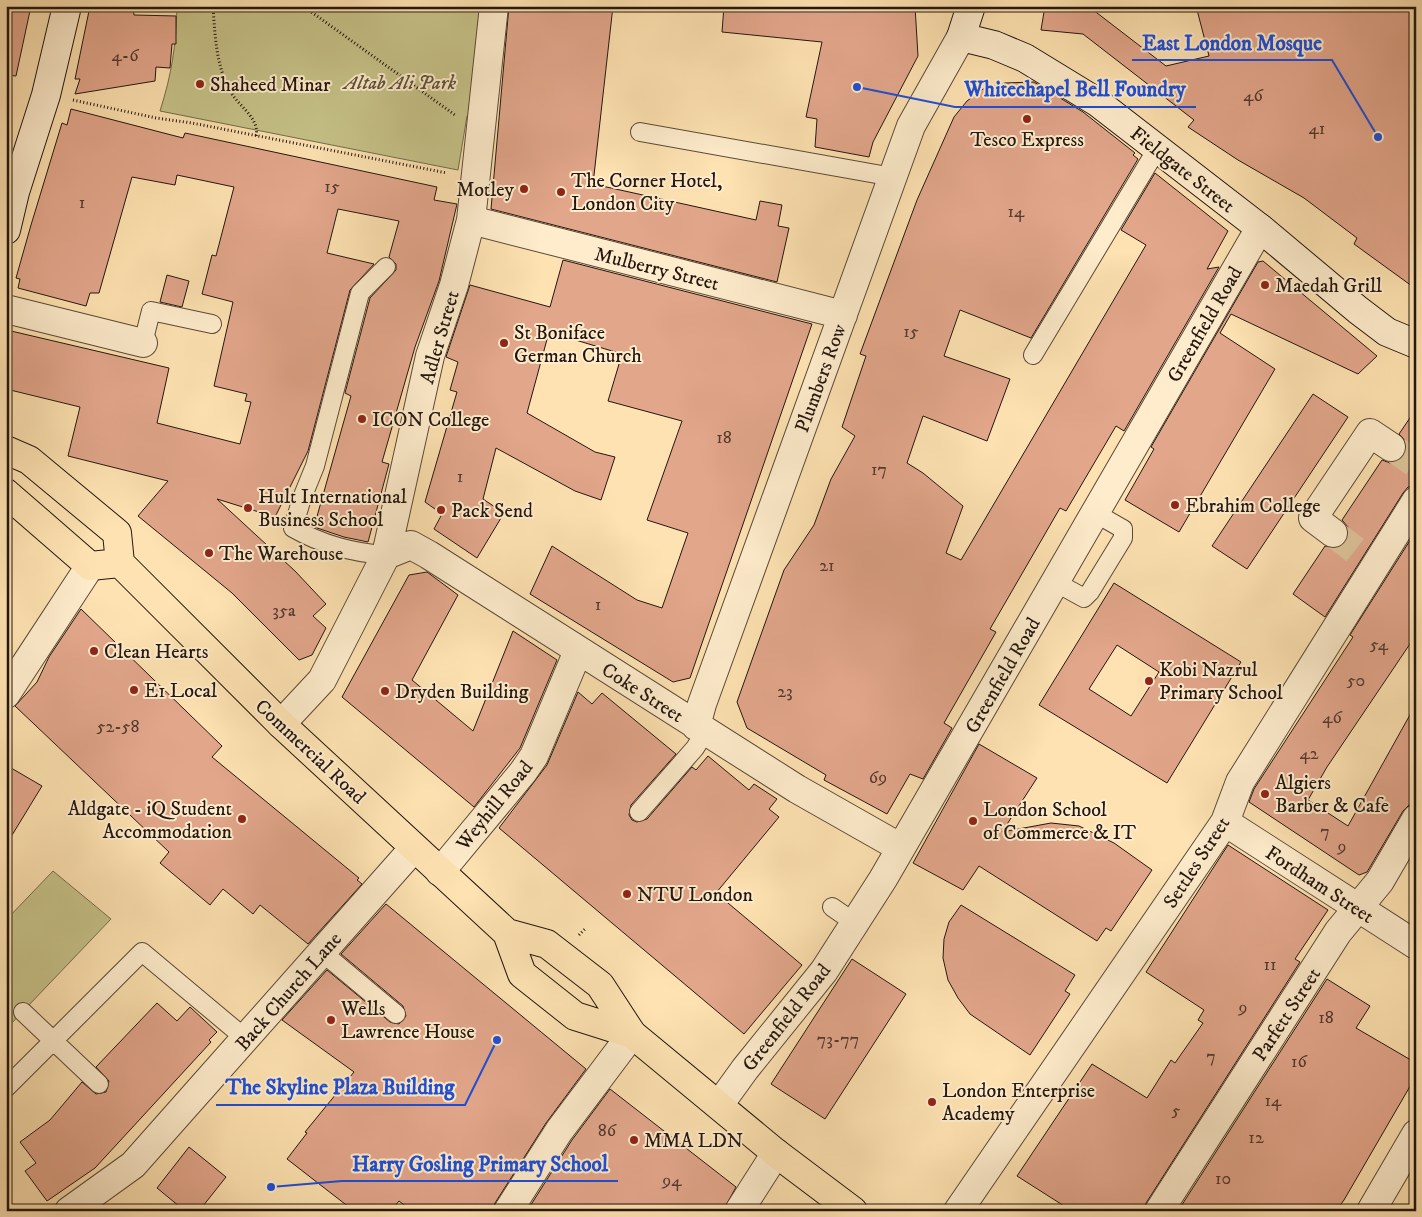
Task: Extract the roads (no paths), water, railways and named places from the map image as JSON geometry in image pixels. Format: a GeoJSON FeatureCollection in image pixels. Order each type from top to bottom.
{"type":"FeatureCollection","features":[{"type":"Feature","properties":{"kind":"highway"},"geometry":{"type":"LineString","coordinates":[[6,450],[29,460],[116,533],[120,563],[90,566],[6,493]]}},
{"type":"Feature","properties":{"kind":"highway","name":"Commercial Road"},"geometry":{"type":"LineString","coordinates":[[120,563],[281,724],[507,934],[522,974],[575,1016],[632,1034]]}},
{"type":"Feature","properties":{"kind":"highway","name":"Commercial Road"},"geometry":{"type":"LineString","coordinates":[[507,934],[547,944],[600,986],[632,1034],[776,1153],[853,1211]]}},
{"type":"Feature","properties":{"kind":"street"},"geometry":{"type":"LineString","coordinates":[[6,230],[11,191],[46,95],[67,6]]}},
{"type":"Feature","properties":{"kind":"street","name":"Adler Street"},"geometry":{"type":"LineString","coordinates":[[281,724],[322,680],[386,556],[430,356],[472,220],[494,6]]}},
{"type":"Feature","properties":{"kind":"street"},"geometry":{"type":"LineString","coordinates":[[962,36],[971,6]]}},
{"type":"Feature","properties":{"kind":"street","name":"Fieldgate Street"},"geometry":{"type":"LineString","coordinates":[[962,36],[994,45],[1025,58],[1097,102],[1260,228],[1358,310],[1387,332],[1416,344]]}},
{"type":"Feature","properties":{"kind":"street","name":"Plumbers Row"},"geometry":{"type":"LineString","coordinates":[[701,729],[702,704],[911,126],[962,36]]}},
{"type":"Feature","properties":{"kind":"street","name":"Mulberry Street"},"geometry":{"type":"LineString","coordinates":[[472,220],[843,315]]}},
{"type":"Feature","properties":{"kind":"street","name":"Greenfield Road"},"geometry":{"type":"LineString","coordinates":[[719,1105],[745,1069],[824,971],[855,924],[1096,513],[1260,228]]}},
{"type":"Feature","properties":{"kind":"street"},"geometry":{"type":"LineString","coordinates":[[6,309],[143,344]]}},
{"type":"Feature","properties":{"kind":"street"},"geometry":{"type":"LineString","coordinates":[[1333,533],[1313,518],[1318,510],[1370,433],[1391,447]]}},
{"type":"Feature","properties":{"kind":"street","name":"Settles Street"},"geometry":{"type":"LineString","coordinates":[[958,1211],[1225,822],[1240,782],[1370,561],[1416,501]]}},
{"type":"Feature","properties":{"kind":"street","name":"Coke Street"},"geometry":{"type":"LineString","coordinates":[[386,556],[411,545],[797,789],[901,848]]}},
{"type":"Feature","properties":{"kind":"street"},"geometry":{"type":"LineString","coordinates":[[6,694],[90,566]]}},
{"type":"Feature","properties":{"kind":"street","name":"Weyhill Road"},"geometry":{"type":"LineString","coordinates":[[440,872],[523,772],[534,756],[578,651]]}},
{"type":"Feature","properties":{"kind":"street","name":"Parfett Street"},"geometry":{"type":"LineString","coordinates":[[1159,1211],[1338,932],[1380,881],[1416,819]]}},
{"type":"Feature","properties":{"kind":"street","name":"Fordham Street"},"geometry":{"type":"LineString","coordinates":[[1225,822],[1416,945]]}},
{"type":"Feature","properties":{"kind":"street","name":"Back Church Lane"},"geometry":{"type":"LineString","coordinates":[[69,1211],[133,1165],[323,953],[379,885],[414,848]]}},
{"type":"Feature","properties":{"kind":"street"},"geometry":{"type":"LineString","coordinates":[[508,1211],[559,1131],[632,1034]]}},
{"type":"Feature","properties":{"kind":"street"},"geometry":{"type":"LineString","coordinates":[[1371,1211],[1416,1134]]}},
{"type":"Feature","properties":{"kind":"street"},"geometry":{"type":"LineString","coordinates":[[739,1211],[776,1153]]}},
{"type":"Feature","properties":{"kind":"lane"},"geometry":{"type":"LineString","coordinates":[[640,132],[893,177]]}},
{"type":"Feature","properties":{"kind":"lane"},"geometry":{"type":"LineString","coordinates":[[1033,355],[1157,149]]}},
{"type":"Feature","properties":{"kind":"lane"},"geometry":{"type":"LineString","coordinates":[[386,267],[360,292],[317,457],[302,498],[294,528],[310,538],[356,551],[386,556]]}},
{"type":"Feature","properties":{"kind":"lane"},"geometry":{"type":"LineString","coordinates":[[438,285],[445,312]]}},
{"type":"Feature","properties":{"kind":"lane"},"geometry":{"type":"LineString","coordinates":[[143,344],[151,311],[212,324]]}},
{"type":"Feature","properties":{"kind":"lane"},"geometry":{"type":"LineString","coordinates":[[1055,582],[1084,598],[1123,538],[1123,529],[1096,513]]}},
{"type":"Feature","properties":{"kind":"lane"},"geometry":{"type":"LineString","coordinates":[[639,812],[695,748],[701,729]]}},
{"type":"Feature","properties":{"kind":"lane"},"geometry":{"type":"LineString","coordinates":[[832,907],[855,924]]}},
{"type":"Feature","properties":{"kind":"lane"},"geometry":{"type":"LineString","coordinates":[[6,1088],[142,952],[246,1039]]}},
{"type":"Feature","properties":{"kind":"lane"},"geometry":{"type":"LineString","coordinates":[[323,953],[396,1014]]}},
{"type":"Feature","properties":{"kind":"lane"},"geometry":{"type":"LineString","coordinates":[[23,1012],[99,1084]]}},
{"type":"Feature","properties":{"kind":"tunnel"},"geometry":{"type":"LineString","coordinates":[[1391,447],[1416,464]]}},
{"type":"Feature","properties":{"kind":"tunnel"},"geometry":{"type":"LineString","coordinates":[[1333,533],[1364,557]]}},
{"type":"Feature","properties":{"kind":"place","name":"Shaheed Minar"},"geometry":{"type":"Point","coordinates":[200,84]}},
{"type":"Feature","properties":{"kind":"place","name":"Whitechapel Bell Foundry"},"geometry":{"type":"Point","coordinates":[857,87]}},
{"type":"Feature","properties":{"kind":"place","name":"Tesco Express"},"geometry":{"type":"Point","coordinates":[1027,119]}},
{"type":"Feature","properties":{"kind":"place","name":"East London Mosque"},"geometry":{"type":"Point","coordinates":[1378,137]}},
{"type":"Feature","properties":{"kind":"place","name":"Motley"},"geometry":{"type":"Point","coordinates":[524,189]}},
{"type":"Feature","properties":{"kind":"place","name":"The Corner Hotel, London City"},"geometry":{"type":"Point","coordinates":[561,192]}},
{"type":"Feature","properties":{"kind":"place","name":"Maedah Grill"},"geometry":{"type":"Point","coordinates":[1265,285]}},
{"type":"Feature","properties":{"kind":"place","name":"St Boniface German Church"},"geometry":{"type":"Point","coordinates":[504,343]}},
{"type":"Feature","properties":{"kind":"place","name":"ICON College"},"geometry":{"type":"Point","coordinates":[362,419]}},
{"type":"Feature","properties":{"kind":"place","name":"Ebrahim College"},"geometry":{"type":"Point","coordinates":[1175,505]}},
{"type":"Feature","properties":{"kind":"place","name":"Hult International Business School"},"geometry":{"type":"Point","coordinates":[248,508]}},
{"type":"Feature","properties":{"kind":"place","name":"Pack Send"},"geometry":{"type":"Point","coordinates":[441,510]}},
{"type":"Feature","properties":{"kind":"place","name":"The Warehouse"},"geometry":{"type":"Point","coordinates":[209,553]}},
{"type":"Feature","properties":{"kind":"place","name":"Clean Hearts"},"geometry":{"type":"Point","coordinates":[94,651]}},
{"type":"Feature","properties":{"kind":"place","name":"Kobi Nazrul Primary School"},"geometry":{"type":"Point","coordinates":[1149,681]}},
{"type":"Feature","properties":{"kind":"place","name":"E1 Local"},"geometry":{"type":"Point","coordinates":[134,690]}},
{"type":"Feature","properties":{"kind":"place","name":"Dryden Building"},"geometry":{"type":"Point","coordinates":[385,691]}},
{"type":"Feature","properties":{"kind":"place","name":"Algiers Barber & Cafe"},"geometry":{"type":"Point","coordinates":[1265,794]}},
{"type":"Feature","properties":{"kind":"place","name":"Aldgate - iQ Student Accommodation"},"geometry":{"type":"Point","coordinates":[242,819]}},
{"type":"Feature","properties":{"kind":"place","name":"London School of Commerce & IT"},"geometry":{"type":"Point","coordinates":[973,821]}},
{"type":"Feature","properties":{"kind":"place","name":"NTU London"},"geometry":{"type":"Point","coordinates":[627,894]}},
{"type":"Feature","properties":{"kind":"place","name":"Wells Lawrence House"},"geometry":{"type":"Point","coordinates":[331,1020]}},
{"type":"Feature","properties":{"kind":"place","name":"The Skyline Plaza Building"},"geometry":{"type":"Point","coordinates":[497,1040]}},
{"type":"Feature","properties":{"kind":"place","name":"London Enterprise Academy"},"geometry":{"type":"Point","coordinates":[932,1102]}},
{"type":"Feature","properties":{"kind":"place","name":"MMA LDN"},"geometry":{"type":"Point","coordinates":[634,1140]}},
{"type":"Feature","properties":{"kind":"place","name":"Harry Gosling Primary School"},"geometry":{"type":"Point","coordinates":[271,1187]}},
{"type":"Feature","properties":{"kind":"park label","name":"Altab Ali Park"},"geometry":{"type":"Point","coordinates":[400,82]}}]}
